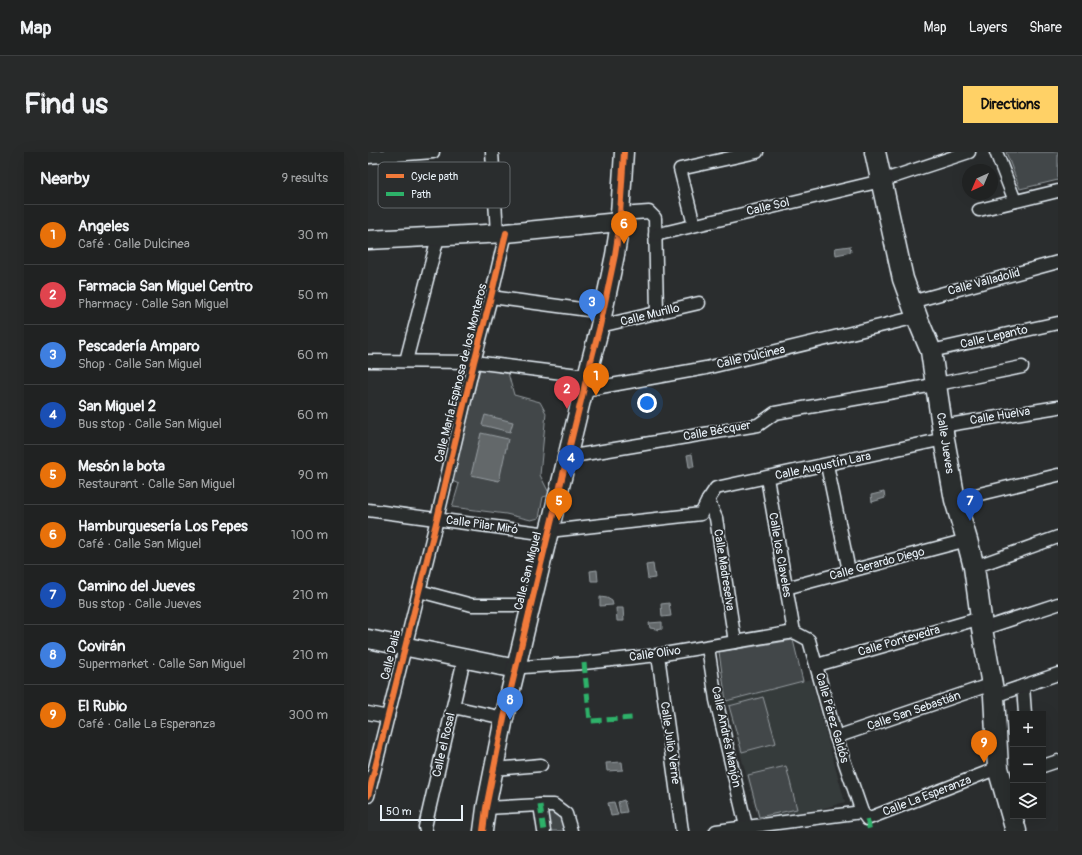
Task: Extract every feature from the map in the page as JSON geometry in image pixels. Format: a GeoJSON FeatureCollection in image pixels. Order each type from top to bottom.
{"type":"FeatureCollection","features":[{"type":"Feature","properties":{"kind":"main road","name":"Calle Jueves"},"geometry":{"type":"LineString","coordinates":[[875,152],[902,279],[931,352],[935,385],[955,500],[974,567],[981,623],[993,690],[1004,776],[1016,831]]}},
{"type":"Feature","properties":{"kind":"street"},"geometry":{"type":"LineString","coordinates":[[368,157],[433,152]]}},
{"type":"Feature","properties":{"kind":"street","name":"Calle María Espinosa de los Monteros"},"geometry":{"type":"LineString","coordinates":[[492,152],[493,162]]}},
{"type":"Feature","properties":{"kind":"street","name":"Calle San Miguel"},"geometry":{"type":"LineString","coordinates":[[483,831],[486,808],[504,718],[602,319],[616,255],[624,152]]}},
{"type":"Feature","properties":{"kind":"street"},"geometry":{"type":"LineString","coordinates":[[694,225],[680,169],[757,152]]}},
{"type":"Feature","properties":{"kind":"street","name":"Calle Sol"},"geometry":{"type":"LineString","coordinates":[[655,234],[881,181],[969,152]]}},
{"type":"Feature","properties":{"kind":"street"},"geometry":{"type":"LineString","coordinates":[[996,152],[1015,201]]}},
{"type":"Feature","properties":{"kind":"street"},"geometry":{"type":"LineString","coordinates":[[979,210],[1058,191]]}},
{"type":"Feature","properties":{"kind":"street","name":"Calle María Espinosa de los Monteros"},"geometry":{"type":"LineString","coordinates":[[437,519],[491,297],[501,233],[498,208]]}},
{"type":"Feature","properties":{"kind":"street"},"geometry":{"type":"LineString","coordinates":[[368,240],[501,233],[620,218],[649,212],[655,218],[657,313]]}},
{"type":"Feature","properties":{"kind":"street"},"geometry":{"type":"LineString","coordinates":[[406,361],[438,237]]}},
{"type":"Feature","properties":{"kind":"street","name":"Calle Valladolid"},"geometry":{"type":"LineString","coordinates":[[914,309],[1058,262]]}},
{"type":"Feature","properties":{"kind":"street"},"geometry":{"type":"LineString","coordinates":[[491,297],[602,319]]}},
{"type":"Feature","properties":{"kind":"street","name":"Calle Murillo"},"geometry":{"type":"LineString","coordinates":[[602,319],[657,313],[699,303]]}},
{"type":"Feature","properties":{"kind":"street","name":"Calle Dulcinea"},"geometry":{"type":"LineString","coordinates":[[368,361],[474,362],[586,383],[706,368],[914,309]]}},
{"type":"Feature","properties":{"kind":"street","name":"Calle Lepanto"},"geometry":{"type":"LineString","coordinates":[[931,352],[1058,323]]}},
{"type":"Feature","properties":{"kind":"street","name":"Calle Bécquer"},"geometry":{"type":"LineString","coordinates":[[567,458],[758,424],[775,413],[935,385],[1022,367]]}},
{"type":"Feature","properties":{"kind":"street","name":"Calle Huelva"},"geometry":{"type":"LineString","coordinates":[[943,432],[1058,407]]}},
{"type":"Feature","properties":{"kind":"street","name":"Calle Augustín Lara"},"geometry":{"type":"LineString","coordinates":[[549,533],[701,514],[716,488],[827,465],[943,432]]}},
{"type":"Feature","properties":{"kind":"street"},"geometry":{"type":"LineString","coordinates":[[827,465],[849,571]]}},
{"type":"Feature","properties":{"kind":"street"},"geometry":{"type":"LineString","coordinates":[[955,500],[1058,475]]}},
{"type":"Feature","properties":{"kind":"street","name":"Calle los Claveles"},"geometry":{"type":"LineString","coordinates":[[767,478],[794,632]]}},
{"type":"Feature","properties":{"kind":"street","name":"Calle Madreselva"},"geometry":{"type":"LineString","coordinates":[[708,500],[716,518],[735,642]]}},
{"type":"Feature","properties":{"kind":"street","name":"Calle Pilar Miró"},"geometry":{"type":"LineString","coordinates":[[369,512],[549,533]]}},
{"type":"Feature","properties":{"kind":"street","name":"Calle Dalia"},"geometry":{"type":"LineString","coordinates":[[368,796],[370,782],[388,717],[437,519]]}},
{"type":"Feature","properties":{"kind":"street"},"geometry":{"type":"LineString","coordinates":[[974,567],[1058,537]]}},
{"type":"Feature","properties":{"kind":"street","name":"Calle Gerardo Diego"},"geometry":{"type":"LineString","coordinates":[[786,588],[967,540]]}},
{"type":"Feature","properties":{"kind":"street"},"geometry":{"type":"LineString","coordinates":[[419,591],[472,606],[531,605]]}},
{"type":"Feature","properties":{"kind":"street","name":"Calle Pontevedra"},"geometry":{"type":"LineString","coordinates":[[817,664],[1058,604]]}},
{"type":"Feature","properties":{"kind":"street","name":"Calle Olivo"},"geometry":{"type":"LineString","coordinates":[[516,669],[523,667],[584,663],[658,655],[794,632]]}},
{"type":"Feature","properties":{"kind":"street","name":"Calle Pérez Galdós"},"geometry":{"type":"LineString","coordinates":[[794,632],[809,640],[817,664],[836,737],[862,812]]}},
{"type":"Feature","properties":{"kind":"street"},"geometry":{"type":"LineString","coordinates":[[368,639],[516,669]]}},
{"type":"Feature","properties":{"kind":"street","name":"Calle Andrés Manjón"},"geometry":{"type":"LineString","coordinates":[[708,647],[716,700],[740,828]]}},
{"type":"Feature","properties":{"kind":"street","name":"Calle Julio Verne"},"geometry":{"type":"LineString","coordinates":[[658,655],[682,831]]}},
{"type":"Feature","properties":{"kind":"street","name":"Calle el Rosal"},"geometry":{"type":"LineString","coordinates":[[426,831],[425,827],[464,659]]}},
{"type":"Feature","properties":{"kind":"street","name":"Calle San Sebastián"},"geometry":{"type":"LineString","coordinates":[[836,737],[993,690],[1023,686],[1058,674]]}},
{"type":"Feature","properties":{"kind":"street"},"geometry":{"type":"LineString","coordinates":[[1023,686],[1025,711]]}},
{"type":"Feature","properties":{"kind":"street"},"geometry":{"type":"LineString","coordinates":[[452,707],[504,718]]}},
{"type":"Feature","properties":{"kind":"street"},"geometry":{"type":"LineString","coordinates":[[368,713],[388,717]]}},
{"type":"Feature","properties":{"kind":"street"},"geometry":{"type":"LineString","coordinates":[[1046,765],[1058,762]]}},
{"type":"Feature","properties":{"kind":"street"},"geometry":{"type":"LineString","coordinates":[[494,769],[541,765]]}},
{"type":"Feature","properties":{"kind":"street","name":"Calle La Esperanza"},"geometry":{"type":"LineString","coordinates":[[716,831],[740,828],[786,826],[862,812],[867,819],[1004,776]]}},
{"type":"Feature","properties":{"kind":"street"},"geometry":{"type":"LineString","coordinates":[[540,805],[544,831]]}},
{"type":"Feature","properties":{"kind":"street"},"geometry":{"type":"LineString","coordinates":[[486,808],[554,805],[566,814],[571,831]]}},
{"type":"Feature","properties":{"kind":"shaded area"},"geometry":{"type":"Polygon","coordinates":[[[1006,152],[1058,152],[1058,180],[1020,189],[1006,152]]]}},
{"type":"Feature","properties":{"kind":"shaded area"},"geometry":{"type":"Polygon","coordinates":[[[850,246],[851,252],[836,255],[835,248],[850,246]]]}},
{"type":"Feature","properties":{"kind":"shaded area"},"geometry":{"type":"Polygon","coordinates":[[[480,369],[508,373],[514,395],[540,402],[546,413],[540,475],[550,495],[543,497],[539,518],[531,520],[506,514],[452,507],[459,484],[452,481],[480,369]]]}},
{"type":"Feature","properties":{"kind":"shaded area"},"geometry":{"type":"Polygon","coordinates":[[[485,415],[513,422],[510,432],[482,425],[485,415]]]}},
{"type":"Feature","properties":{"kind":"shaded area"},"geometry":{"type":"Polygon","coordinates":[[[481,433],[508,439],[499,481],[471,475],[481,433]]]}},
{"type":"Feature","properties":{"kind":"shaded area"},"geometry":{"type":"Polygon","coordinates":[[[692,454],[694,467],[689,467],[687,455],[692,454]]]}},
{"type":"Feature","properties":{"kind":"shaded area"},"geometry":{"type":"Polygon","coordinates":[[[884,492],[885,498],[872,502],[871,495],[884,492]]]}},
{"type":"Feature","properties":{"kind":"shaded area"},"geometry":{"type":"Polygon","coordinates":[[[653,564],[655,578],[648,579],[646,565],[653,564]]]}},
{"type":"Feature","properties":{"kind":"shaded area"},"geometry":{"type":"Polygon","coordinates":[[[597,570],[598,581],[591,581],[590,571],[597,570]]]}},
{"type":"Feature","properties":{"kind":"shaded area"},"geometry":{"type":"Polygon","coordinates":[[[600,597],[607,598],[612,601],[613,605],[600,606],[600,597]]]}},
{"type":"Feature","properties":{"kind":"shaded area"},"geometry":{"type":"Polygon","coordinates":[[[669,603],[671,616],[662,617],[661,604],[669,603]]]}},
{"type":"Feature","properties":{"kind":"shaded area"},"geometry":{"type":"Polygon","coordinates":[[[616,608],[623,608],[624,621],[617,621],[616,608]]]}},
{"type":"Feature","properties":{"kind":"shaded area"},"geometry":{"type":"Polygon","coordinates":[[[662,622],[662,629],[657,630],[650,628],[649,623],[662,622]]]}},
{"type":"Feature","properties":{"kind":"shaded area"},"geometry":{"type":"Polygon","coordinates":[[[793,640],[803,681],[726,701],[719,652],[793,640]]]}},
{"type":"Feature","properties":{"kind":"shaded area"},"geometry":{"type":"Polygon","coordinates":[[[811,679],[845,802],[821,809],[758,818],[726,701],[811,679]]]}},
{"type":"Feature","properties":{"kind":"shaded area"},"geometry":{"type":"Polygon","coordinates":[[[763,697],[776,743],[742,752],[729,706],[763,697]]]}},
{"type":"Feature","properties":{"kind":"shaded area"},"geometry":{"type":"Polygon","coordinates":[[[622,762],[623,770],[607,771],[606,763],[622,762]]]}},
{"type":"Feature","properties":{"kind":"shaded area"},"geometry":{"type":"Polygon","coordinates":[[[786,766],[797,809],[759,817],[748,775],[786,766]]]}},
{"type":"Feature","properties":{"kind":"shaded area"},"geometry":{"type":"Polygon","coordinates":[[[624,800],[627,812],[620,813],[618,802],[624,800]]]}},
{"type":"Feature","properties":{"kind":"shaded area"},"geometry":{"type":"Polygon","coordinates":[[[614,802],[618,815],[611,816],[608,803],[614,802]]]}},
{"type":"Feature","properties":{"kind":"shaded area"},"geometry":{"type":"Polygon","coordinates":[[[554,809],[564,816],[568,831],[546,831],[543,811],[554,809]]]}},
{"type":"Feature","properties":{"kind":"marked path"},"geometry":{"type":"LineString","coordinates":[[584,663],[590,721],[633,718]]}},
{"type":"Feature","properties":{"kind":"marked path"},"geometry":{"type":"LineString","coordinates":[[540,805],[544,831]]}},
{"type":"Feature","properties":{"kind":"marked path"},"geometry":{"type":"LineString","coordinates":[[867,819],[870,831]]}},
{"type":"Feature","properties":{"kind":"cycle path"},"geometry":{"type":"LineString","coordinates":[[483,831],[486,808],[504,718],[600,326],[615,255],[619,229],[624,152]]}},
{"type":"Feature","properties":{"kind":"cycle path"},"geometry":{"type":"LineString","coordinates":[[368,796],[506,233]]}},
{"type":"Feature","properties":{"kind":"place","name":"Hamburguesería Los Pepes"},"geometry":{"type":"Point","coordinates":[624,244]}},
{"type":"Feature","properties":{"kind":"place","name":"Pescadería Amparo"},"geometry":{"type":"Point","coordinates":[592,322]}},
{"type":"Feature","properties":{"kind":"place","name":"Angeles"},"geometry":{"type":"Point","coordinates":[596,396]}},
{"type":"Feature","properties":{"kind":"place","name":"Farmacia San Miguel Centro"},"geometry":{"type":"Point","coordinates":[567,409]}},
{"type":"Feature","properties":{"kind":"place","name":"San Miguel 2"},"geometry":{"type":"Point","coordinates":[571,478]}},
{"type":"Feature","properties":{"kind":"place","name":"Mesón la bota"},"geometry":{"type":"Point","coordinates":[559,521]}},
{"type":"Feature","properties":{"kind":"place","name":"Camino del Jueves"},"geometry":{"type":"Point","coordinates":[970,521]}},
{"type":"Feature","properties":{"kind":"place","name":"Covirán"},"geometry":{"type":"Point","coordinates":[510,720]}},
{"type":"Feature","properties":{"kind":"place","name":"El Rubio"},"geometry":{"type":"Point","coordinates":[984,763]}}]}
